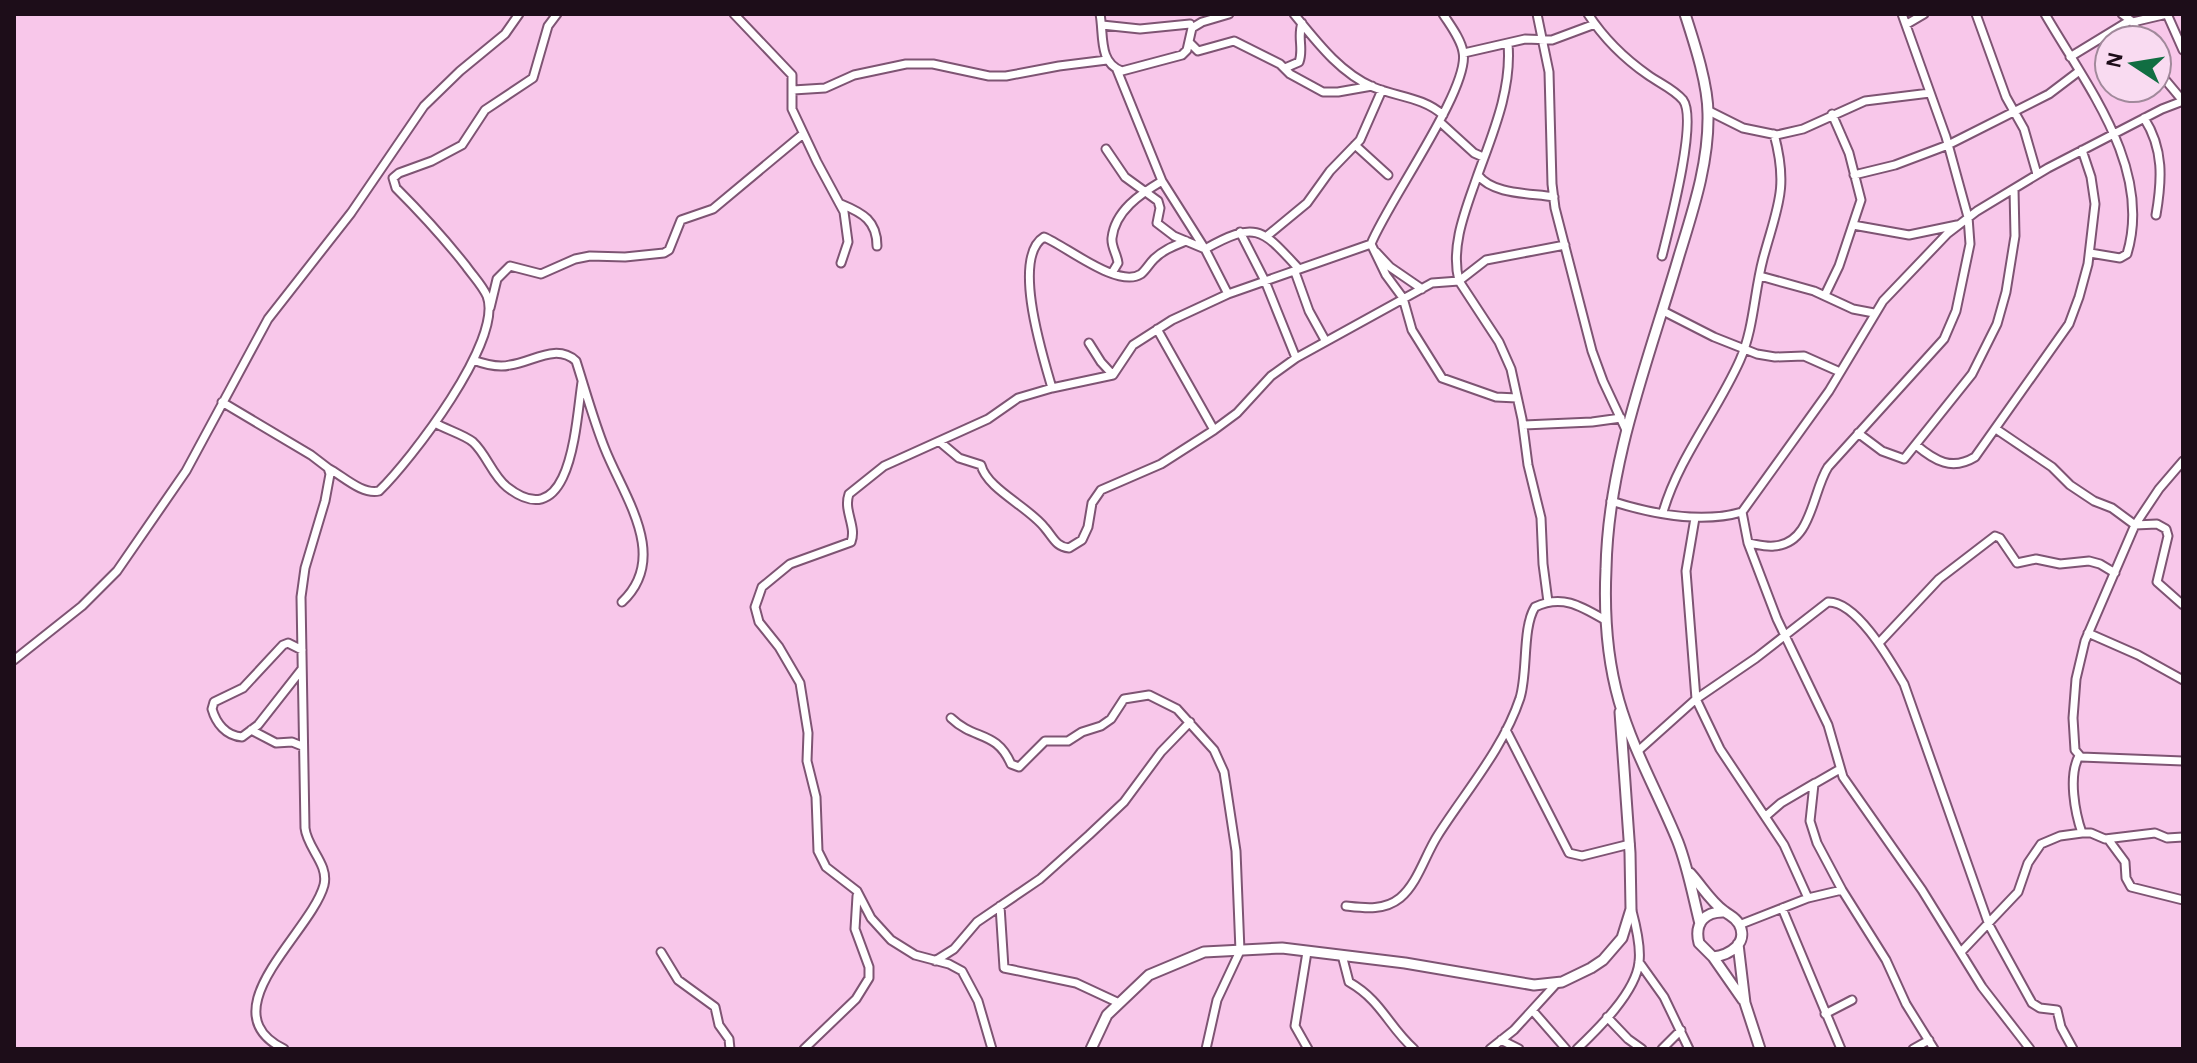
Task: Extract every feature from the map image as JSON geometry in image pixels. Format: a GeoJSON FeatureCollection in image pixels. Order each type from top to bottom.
{"type":"FeatureCollection","features":[{"type":"Feature","properties":{"kind":"main road"},"geometry":{"type":"LineString","coordinates":[[1091,1049],[1107,1015],[1149,975],[1204,952],[1282,948],[1405,963],[1534,985],[1557,983],[1591,968],[1614,950],[1626,929],[1631,909],[1630,844],[1619,701],[1605,620],[1607,535],[1626,430],[1702,175],[1708,139],[1709,111],[1685,14]]}},
{"type":"Feature","properties":{"kind":"main road"},"geometry":{"type":"LineString","coordinates":[[1619,701],[1688,870],[1700,924]]}},
{"type":"Feature","properties":{"kind":"main road"},"geometry":{"type":"LineString","coordinates":[[1688,870],[1739,925],[1741,935],[1738,944],[1745,1003],[1760,1049]]}},
{"type":"Feature","properties":{"kind":"main road"},"geometry":{"type":"LineString","coordinates":[[1725,912],[1710,913],[1700,924],[1697,933],[1699,943],[1713,957],[1745,1003]]}},
{"type":"Feature","properties":{"kind":"main road"},"geometry":{"type":"LineString","coordinates":[[1713,957],[1727,955],[1738,944]]}},
{"type":"Feature","properties":{"kind":"street"},"geometry":{"type":"LineString","coordinates":[[14,660],[82,606],[117,571],[186,471],[268,319],[351,213],[424,106],[450,79],[505,34],[519,14]]}},
{"type":"Feature","properties":{"kind":"street"},"geometry":{"type":"LineString","coordinates":[[489,310],[484,290],[442,235],[396,188],[393,178],[462,145],[485,110],[533,78],[548,26],[557,14]]}},
{"type":"Feature","properties":{"kind":"street"},"geometry":{"type":"LineString","coordinates":[[734,14],[792,75],[790,101],[803,134],[841,204],[848,232],[841,263]]}},
{"type":"Feature","properties":{"kind":"street"},"geometry":{"type":"LineString","coordinates":[[1100,14],[1107,60],[1117,70],[1162,181],[1205,249],[1228,294]]}},
{"type":"Feature","properties":{"kind":"street"},"geometry":{"type":"LineString","coordinates":[[1117,70],[1128,70],[1182,55],[1190,43],[1191,26],[1185,14]]}},
{"type":"Feature","properties":{"kind":"street"},"geometry":{"type":"LineString","coordinates":[[1102,25],[1140,29],[1191,26],[1229,14]]}},
{"type":"Feature","properties":{"kind":"street"},"geometry":{"type":"LineString","coordinates":[[992,1049],[978,1001],[957,967],[915,955],[891,940],[876,926],[857,891],[826,867],[818,851],[818,809],[807,761],[808,733],[803,692],[779,647],[759,622],[755,607],[757,597],[773,576],[790,564],[851,542],[854,536],[846,501],[849,494],[884,466],[988,419],[1018,398],[1113,375],[1133,345],[1197,307],[1371,246],[1397,193],[1442,118],[1459,79],[1464,53],[1443,14]]}},
{"type":"Feature","properties":{"kind":"street"},"geometry":{"type":"LineString","coordinates":[[1537,14],[1551,95],[1554,197],[1592,351],[1626,430]]}},
{"type":"Feature","properties":{"kind":"street"},"geometry":{"type":"LineString","coordinates":[[1588,14],[1630,61],[1676,94],[1686,107],[1688,140],[1662,256]]}},
{"type":"Feature","properties":{"kind":"street"},"geometry":{"type":"LineString","coordinates":[[1748,543],[1772,547],[1788,543],[1797,536],[1805,525],[1825,472],[1939,346],[1949,329],[1970,244],[1968,217],[1948,145],[1902,14]]}},
{"type":"Feature","properties":{"kind":"street"},"geometry":{"type":"LineString","coordinates":[[1907,24],[1924,14]]}},
{"type":"Feature","properties":{"kind":"street"},"geometry":{"type":"LineString","coordinates":[[1976,14],[2013,111],[2024,129],[2037,174]]}},
{"type":"Feature","properties":{"kind":"street"},"geometry":{"type":"LineString","coordinates":[[2045,14],[2114,133],[2125,160],[2131,194],[2127,254],[2120,258],[2090,253]]}},
{"type":"Feature","properties":{"kind":"street"},"geometry":{"type":"LineString","coordinates":[[2122,14],[2131,22]]}},
{"type":"Feature","properties":{"kind":"street"},"geometry":{"type":"LineString","coordinates":[[2070,57],[2131,22],[2167,14],[2183,50]]}},
{"type":"Feature","properties":{"kind":"street"},"geometry":{"type":"LineString","coordinates":[[1285,68],[1299,62],[1301,57],[1300,18]]}},
{"type":"Feature","properties":{"kind":"street"},"geometry":{"type":"LineString","coordinates":[[1300,18],[1334,60],[1372,86],[1427,103],[1474,153],[1483,157]]}},
{"type":"Feature","properties":{"kind":"street"},"geometry":{"type":"LineString","coordinates":[[1464,53],[1525,39],[1544,41],[1595,24]]}},
{"type":"Feature","properties":{"kind":"street"},"geometry":{"type":"LineString","coordinates":[[1190,43],[1198,51],[1234,41],[1328,93],[1372,86]]}},
{"type":"Feature","properties":{"kind":"street"},"geometry":{"type":"LineString","coordinates":[[1508,44],[1504,97],[1466,205],[1457,266],[1459,281],[1505,352],[1541,518],[1548,602]]}},
{"type":"Feature","properties":{"kind":"street"},"geometry":{"type":"LineString","coordinates":[[793,90],[825,88],[854,75],[906,64],[933,64],[989,76],[1006,76],[1107,60]]}},
{"type":"Feature","properties":{"kind":"street"},"geometry":{"type":"LineString","coordinates":[[1854,175],[1895,165],[1948,145],[2049,94],[2078,72]]}},
{"type":"Feature","properties":{"kind":"street"},"geometry":{"type":"LineString","coordinates":[[1267,236],[1314,196],[1325,177],[1365,134],[1382,90]]}},
{"type":"Feature","properties":{"kind":"street"},"geometry":{"type":"LineString","coordinates":[[1709,111],[1743,128],[1774,134],[1803,129],[1873,99],[1930,93]]}},
{"type":"Feature","properties":{"kind":"street"},"geometry":{"type":"LineString","coordinates":[[2030,1049],[1982,987],[1888,838],[1855,798],[1840,769],[1828,725],[1785,635],[1748,543],[1742,512],[1840,372],[1874,313],[1896,285],[1958,225],[2037,174],[2183,101]]}},
{"type":"Feature","properties":{"kind":"street"},"geometry":{"type":"LineString","coordinates":[[1825,295],[1839,266],[1861,200],[1849,153],[1832,114]]}},
{"type":"Feature","properties":{"kind":"street"},"geometry":{"type":"LineString","coordinates":[[2144,118],[2153,132],[2160,157],[2161,178],[2156,215]]}},
{"type":"Feature","properties":{"kind":"street"},"geometry":{"type":"LineString","coordinates":[[222,402],[363,490],[372,493],[379,491],[435,423],[473,360],[493,303],[497,279],[510,266],[541,274],[590,256],[625,257],[664,253],[674,240],[681,220],[713,209],[803,134]]}},
{"type":"Feature","properties":{"kind":"street"},"geometry":{"type":"LineString","coordinates":[[1663,512],[1682,465],[1744,349],[1782,193],[1781,167],[1774,134]]}},
{"type":"Feature","properties":{"kind":"street"},"geometry":{"type":"LineString","coordinates":[[1355,145],[1388,175]]}},
{"type":"Feature","properties":{"kind":"street"},"geometry":{"type":"LineString","coordinates":[[1106,149],[1125,177],[1158,201],[1157,223],[1160,227],[1205,249],[1240,232],[1267,236],[1297,270],[1309,311],[1325,340]]}},
{"type":"Feature","properties":{"kind":"street"},"geometry":{"type":"LineString","coordinates":[[1916,445],[1947,464],[1975,457],[2069,324],[2090,253],[2095,204],[2091,177],[2082,150]]}},
{"type":"Feature","properties":{"kind":"street"},"geometry":{"type":"LineString","coordinates":[[1478,175],[1485,183],[1500,188],[1554,197]]}},
{"type":"Feature","properties":{"kind":"street"},"geometry":{"type":"LineString","coordinates":[[1112,273],[1118,263],[1112,244],[1115,226],[1123,211],[1146,190],[1162,181]]}},
{"type":"Feature","properties":{"kind":"street"},"geometry":{"type":"LineString","coordinates":[[1858,433],[1882,451],[1902,460],[1972,374],[1997,324],[2006,292],[2015,236],[2014,189]]}},
{"type":"Feature","properties":{"kind":"street"},"geometry":{"type":"LineString","coordinates":[[841,204],[867,217],[874,226],[877,246]]}},
{"type":"Feature","properties":{"kind":"street"},"geometry":{"type":"LineString","coordinates":[[1853,225],[1909,235],[1958,225]]}},
{"type":"Feature","properties":{"kind":"street"},"geometry":{"type":"LineString","coordinates":[[1240,232],[1265,281],[1296,358]]}},
{"type":"Feature","properties":{"kind":"street"},"geometry":{"type":"LineString","coordinates":[[1052,388],[1040,344],[1029,281],[1037,241],[1044,237],[1097,268],[1134,276],[1141,274],[1163,252],[1186,241]]}},
{"type":"Feature","properties":{"kind":"street"},"geometry":{"type":"LineString","coordinates":[[940,442],[959,458],[981,465],[986,479],[1035,517],[1058,545],[1069,548],[1082,540],[1088,527],[1092,503],[1101,490],[1161,464],[1214,430],[1237,413],[1271,376],[1325,340],[1439,281],[1459,281],[1491,258],[1565,245]]}},
{"type":"Feature","properties":{"kind":"street"},"geometry":{"type":"LineString","coordinates":[[1371,246],[1390,267],[1422,289]]}},
{"type":"Feature","properties":{"kind":"street"},"geometry":{"type":"LineString","coordinates":[[1371,246],[1386,275],[1403,298],[1412,330],[1426,350],[1435,371],[1444,380],[1496,397],[1517,398]]}},
{"type":"Feature","properties":{"kind":"street"},"geometry":{"type":"LineString","coordinates":[[1760,276],[1825,295],[1853,309],[1874,313]]}},
{"type":"Feature","properties":{"kind":"street"},"geometry":{"type":"LineString","coordinates":[[1663,311],[1765,357],[1804,356],[1840,372]]}},
{"type":"Feature","properties":{"kind":"street"},"geometry":{"type":"LineString","coordinates":[[1157,329],[1214,430]]}},
{"type":"Feature","properties":{"kind":"street"},"geometry":{"type":"LineString","coordinates":[[1089,343],[1113,375]]}},
{"type":"Feature","properties":{"kind":"street"},"geometry":{"type":"LineString","coordinates":[[473,360],[510,366],[553,353],[566,354],[576,361],[605,451],[642,537],[643,571],[634,591],[622,602]]}},
{"type":"Feature","properties":{"kind":"street"},"geometry":{"type":"LineString","coordinates":[[435,423],[474,443],[509,488],[529,498],[546,498],[555,493],[567,467],[583,380]]}},
{"type":"Feature","properties":{"kind":"street"},"geometry":{"type":"LineString","coordinates":[[1523,425],[1621,418]]}},
{"type":"Feature","properties":{"kind":"street"},"geometry":{"type":"LineString","coordinates":[[1996,429],[2052,467],[2076,489],[2112,508],[2135,525],[2160,525],[2168,531],[2157,582],[2183,605]]}},
{"type":"Feature","properties":{"kind":"street"},"geometry":{"type":"LineString","coordinates":[[2082,833],[2074,794],[2075,768],[2079,756],[2074,742],[2073,718],[2078,670],[2088,633],[2135,525],[2183,461]]}},
{"type":"Feature","properties":{"kind":"street"},"geometry":{"type":"LineString","coordinates":[[284,1049],[261,1032],[256,1022],[258,995],[264,980],[320,896],[325,878],[306,835],[302,746],[302,584],[325,501],[330,474],[328,468]]}},
{"type":"Feature","properties":{"kind":"street"},"geometry":{"type":"LineString","coordinates":[[1611,501],[1646,512],[1695,518],[1742,512]]}},
{"type":"Feature","properties":{"kind":"street"},"geometry":{"type":"LineString","coordinates":[[1695,518],[1686,571],[1696,699],[1720,749],[1789,854],[1808,898]]}},
{"type":"Feature","properties":{"kind":"street"},"geometry":{"type":"LineString","coordinates":[[1879,643],[1939,579],[1995,536],[2004,543],[2017,563],[2034,559],[2060,564],[2089,561],[2115,573]]}},
{"type":"Feature","properties":{"kind":"street"},"geometry":{"type":"LineString","coordinates":[[1346,906],[1383,906],[1397,900],[1414,881],[1437,837],[1506,730],[1521,692],[1531,615],[1536,606],[1564,600],[1605,620]]}},
{"type":"Feature","properties":{"kind":"street"},"geometry":{"type":"LineString","coordinates":[[1638,751],[1696,699],[1830,601],[1848,611],[1879,643],[1904,684],[1988,922],[2029,999],[2040,1008],[2057,1010],[2063,1033],[2073,1049]]}},
{"type":"Feature","properties":{"kind":"street"},"geometry":{"type":"LineString","coordinates":[[2088,633],[2138,655],[2183,680]]}},
{"type":"Feature","properties":{"kind":"street"},"geometry":{"type":"LineString","coordinates":[[302,650],[286,643],[243,688],[214,702],[214,716],[227,732],[242,737],[258,725],[302,669]]}},
{"type":"Feature","properties":{"kind":"street"},"geometry":{"type":"LineString","coordinates":[[951,718],[967,731],[999,743],[1015,767],[1023,765],[1045,741],[1068,741],[1108,722],[1119,703],[1129,696],[1149,695],[1177,709],[1220,760],[1236,851],[1240,949],[1217,1000],[1206,1049]]}},
{"type":"Feature","properties":{"kind":"street"},"geometry":{"type":"LineString","coordinates":[[935,961],[954,949],[977,922],[1040,879],[1124,802],[1161,752],[1190,722]]}},
{"type":"Feature","properties":{"kind":"street"},"geometry":{"type":"LineString","coordinates":[[251,730],[276,743],[292,742],[302,746]]}},
{"type":"Feature","properties":{"kind":"street"},"geometry":{"type":"LineString","coordinates":[[1506,730],[1569,853],[1582,856],[1630,844]]}},
{"type":"Feature","properties":{"kind":"street"},"geometry":{"type":"LineString","coordinates":[[2079,756],[2183,761]]}},
{"type":"Feature","properties":{"kind":"street"},"geometry":{"type":"LineString","coordinates":[[1766,816],[1840,769]]}},
{"type":"Feature","properties":{"kind":"street"},"geometry":{"type":"LineString","coordinates":[[1815,783],[1811,829],[1842,890],[1886,960],[1906,1004],[1934,1049]]}},
{"type":"Feature","properties":{"kind":"street"},"geometry":{"type":"LineString","coordinates":[[1961,952],[2018,892],[2028,863],[2041,844],[2060,836],[2082,833],[2108,839],[2155,833],[2167,838],[2183,837]]}},
{"type":"Feature","properties":{"kind":"street"},"geometry":{"type":"LineString","coordinates":[[2108,839],[2125,862],[2126,878],[2131,887],[2183,900]]}},
{"type":"Feature","properties":{"kind":"street"},"geometry":{"type":"LineString","coordinates":[[1739,925],[1808,898],[1842,890]]}},
{"type":"Feature","properties":{"kind":"street"},"geometry":{"type":"LineString","coordinates":[[804,1049],[856,999],[869,978],[869,967],[855,929],[857,891]]}},
{"type":"Feature","properties":{"kind":"street"},"geometry":{"type":"LineString","coordinates":[[1000,906],[1004,968],[1076,983],[1119,1003]]}},
{"type":"Feature","properties":{"kind":"street"},"geometry":{"type":"LineString","coordinates":[[1782,908],[1841,1049]]}},
{"type":"Feature","properties":{"kind":"street"},"geometry":{"type":"LineString","coordinates":[[1631,909],[1639,962],[1664,997],[1689,1049]]}},
{"type":"Feature","properties":{"kind":"street"},"geometry":{"type":"LineString","coordinates":[[661,952],[678,980],[715,1007],[721,1028],[729,1039],[730,1049]]}},
{"type":"Feature","properties":{"kind":"street"},"geometry":{"type":"LineString","coordinates":[[1307,952],[1295,1026],[1308,1049]]}},
{"type":"Feature","properties":{"kind":"street"},"geometry":{"type":"LineString","coordinates":[[1342,955],[1347,979],[1369,994],[1401,1037],[1414,1049]]}},
{"type":"Feature","properties":{"kind":"street"},"geometry":{"type":"LineString","coordinates":[[1577,1049],[1587,1045],[1630,986],[1639,962]]}},
{"type":"Feature","properties":{"kind":"street"},"geometry":{"type":"LineString","coordinates":[[1490,1049],[1533,1011],[1557,983]]}},
{"type":"Feature","properties":{"kind":"street"},"geometry":{"type":"LineString","coordinates":[[1825,1014],[1852,1000]]}},
{"type":"Feature","properties":{"kind":"street"},"geometry":{"type":"LineString","coordinates":[[1533,1011],[1566,1049]]}},
{"type":"Feature","properties":{"kind":"street"},"geometry":{"type":"LineString","coordinates":[[1607,1017],[1642,1049]]}},
{"type":"Feature","properties":{"kind":"street"},"geometry":{"type":"LineString","coordinates":[[1662,1049],[1681,1030]]}},
{"type":"Feature","properties":{"kind":"street"},"geometry":{"type":"LineString","coordinates":[[1501,1040],[1519,1049]]}},
{"type":"Feature","properties":{"kind":"street"},"geometry":{"type":"LineString","coordinates":[[1913,1049],[1929,1040]]}}]}
